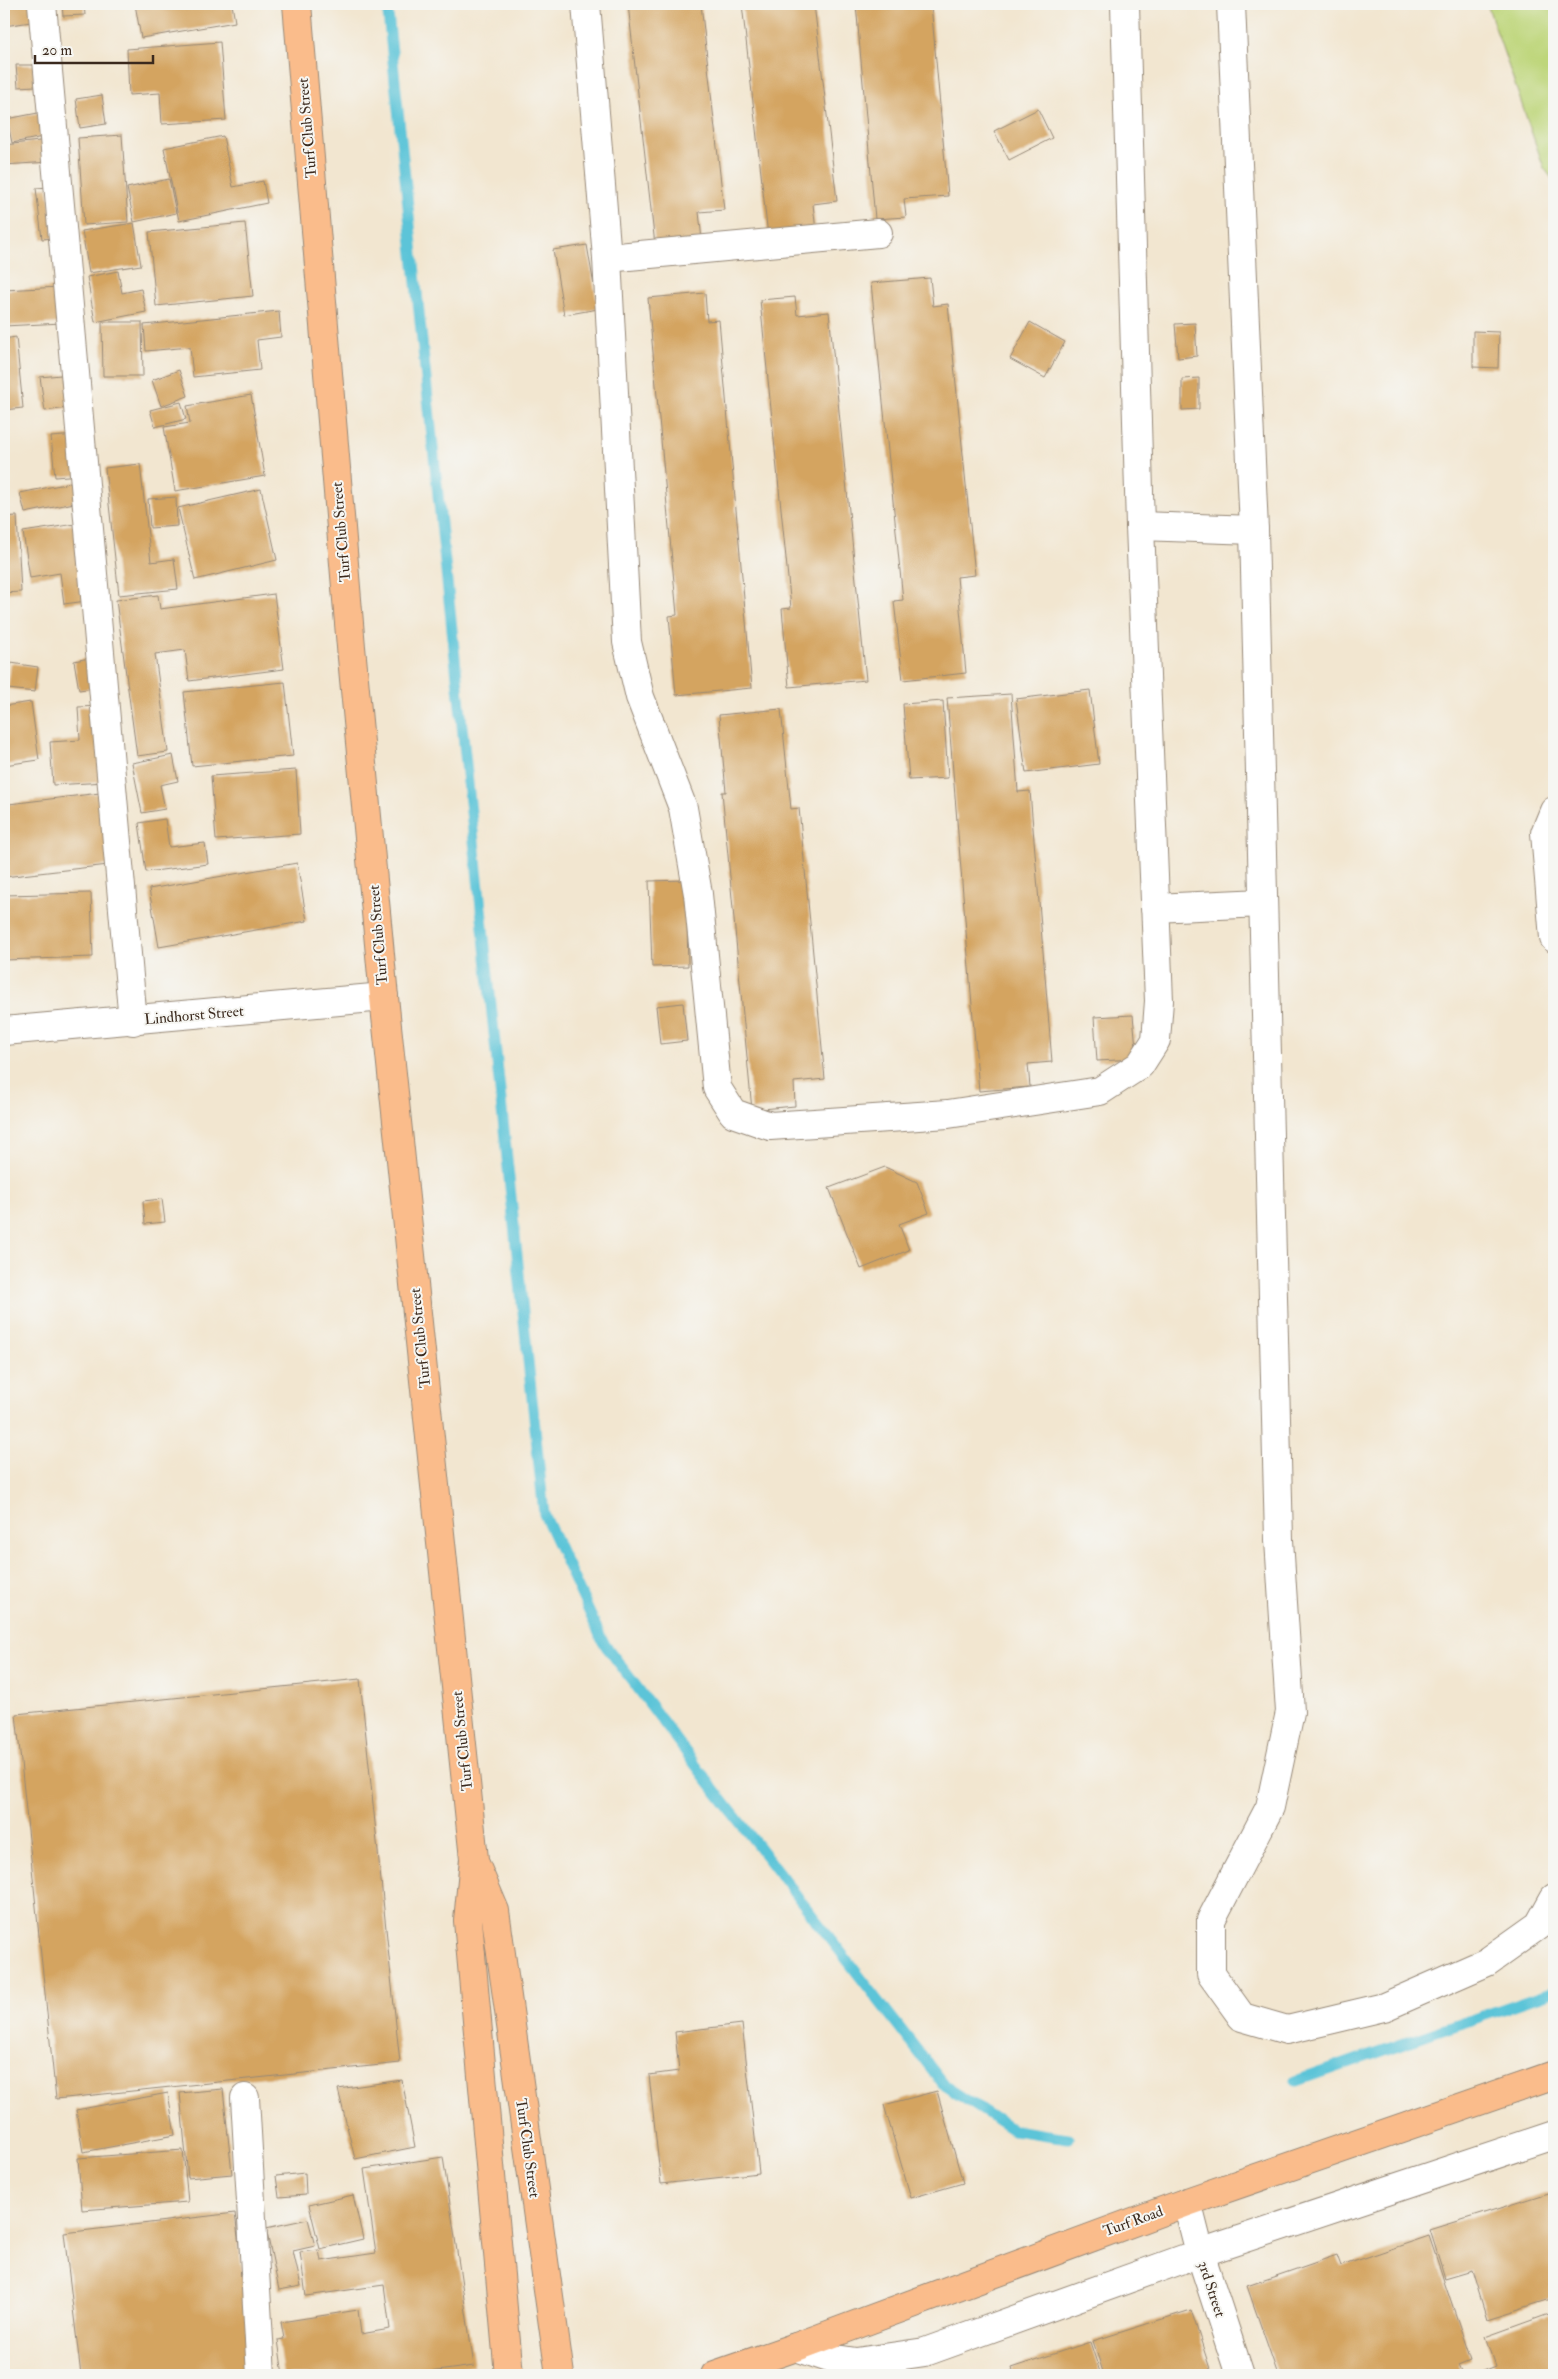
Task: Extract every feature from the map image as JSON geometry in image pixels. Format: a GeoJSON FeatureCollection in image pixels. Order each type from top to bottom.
{"type":"FeatureCollection","features":[{"type":"Feature","properties":{"kind":"main road","name":"Turf Club Street"},"geometry":{"type":"LineString","coordinates":[[297,4],[349,627],[384,996],[475,1865],[468,1921],[509,2375]]}},
{"type":"Feature","properties":{"kind":"main road","name":"Turf Club Street"},"geometry":{"type":"LineString","coordinates":[[475,1865],[495,1910],[560,2375]]}},
{"type":"Feature","properties":{"kind":"main road","name":"Turf Road"},"geometry":{"type":"LineString","coordinates":[[715,2375],[764,2367],[796,2347],[1187,2202],[1554,2075]]}},
{"type":"Feature","properties":{"kind":"street"},"geometry":{"type":"LineString","coordinates":[[42,4],[133,1020]]}},
{"type":"Feature","properties":{"kind":"street"},"geometry":{"type":"LineString","coordinates":[[586,4],[607,258],[627,642],[640,697],[683,808],[698,894],[717,1088],[733,1113],[770,1126],[948,1114],[1100,1091],[1140,1065],[1156,1040],[1159,1001],[1140,526],[1125,4]]}},
{"type":"Feature","properties":{"kind":"street"},"geometry":{"type":"LineString","coordinates":[[1231,4],[1254,530],[1279,1540],[1290,1712],[1270,1807],[1211,1920],[1212,1974],[1242,2017],[1287,2030],[1384,2007],[1487,1962],[1539,1925],[1554,1898]]}},
{"type":"Feature","properties":{"kind":"street"},"geometry":{"type":"LineString","coordinates":[[607,258],[878,233]]}},
{"type":"Feature","properties":{"kind":"street"},"geometry":{"type":"LineString","coordinates":[[1140,526],[1254,530]]}},
{"type":"Feature","properties":{"kind":"street"},"geometry":{"type":"LineString","coordinates":[[1554,811],[1545,833],[1554,938]]}},
{"type":"Feature","properties":{"kind":"street"},"geometry":{"type":"LineString","coordinates":[[1156,908],[1262,903]]}},
{"type":"Feature","properties":{"kind":"street","name":"Lindhorst Street"},"geometry":{"type":"LineString","coordinates":[[4,1031],[384,996]]}},
{"type":"Feature","properties":{"kind":"street"},"geometry":{"type":"LineString","coordinates":[[245,2098],[261,2375]]}},
{"type":"Feature","properties":{"kind":"street"},"geometry":{"type":"LineString","coordinates":[[796,2347],[829,2358],[856,2362],[925,2352],[1200,2253],[1554,2135]]}},
{"type":"Feature","properties":{"kind":"street","name":"3rd Street"},"geometry":{"type":"LineString","coordinates":[[1187,2202],[1200,2253],[1240,2375]]}},
{"type":"Feature","properties":{"kind":"green space"},"geometry":{"type":"Polygon","coordinates":[[[1487,4],[1554,4],[1554,181],[1544,168],[1487,4]]]}},
{"type":"Feature","properties":{"kind":"building"},"geometry":{"type":"Polygon","coordinates":[[[4,4],[35,4],[38,21],[4,26],[4,4]]]}},
{"type":"Feature","properties":{"kind":"building"},"geometry":{"type":"Polygon","coordinates":[[[62,4],[84,4],[85,15],[63,16],[62,4]]]}},
{"type":"Feature","properties":{"kind":"building"},"geometry":{"type":"Polygon","coordinates":[[[135,4],[232,4],[235,22],[141,38],[135,4]]]}},
{"type":"Feature","properties":{"kind":"building"},"geometry":{"type":"Polygon","coordinates":[[[628,4],[701,4],[724,210],[699,212],[702,240],[655,245],[628,4]]]}},
{"type":"Feature","properties":{"kind":"building"},"geometry":{"type":"Polygon","coordinates":[[[742,4],[814,4],[837,201],[813,204],[816,231],[768,236],[742,4]]]}},
{"type":"Feature","properties":{"kind":"building"},"geometry":{"type":"Polygon","coordinates":[[[856,4],[931,4],[948,196],[904,199],[906,217],[875,219],[856,4]]]}},
{"type":"Feature","properties":{"kind":"building"},"geometry":{"type":"Polygon","coordinates":[[[220,42],[226,120],[162,124],[160,93],[129,95],[127,49],[220,42]]]}},
{"type":"Feature","properties":{"kind":"building"},"geometry":{"type":"Polygon","coordinates":[[[16,65],[35,65],[36,86],[18,87],[16,65]]]}},
{"type":"Feature","properties":{"kind":"building"},"geometry":{"type":"Polygon","coordinates":[[[102,95],[106,124],[80,128],[76,99],[102,95]]]}},
{"type":"Feature","properties":{"kind":"building"},"geometry":{"type":"Polygon","coordinates":[[[1038,109],[1052,138],[1009,160],[994,131],[1038,109]]]}},
{"type":"Feature","properties":{"kind":"building"},"geometry":{"type":"Polygon","coordinates":[[[43,112],[48,136],[12,143],[7,119],[43,112]]]}},
{"type":"Feature","properties":{"kind":"building"},"geometry":{"type":"Polygon","coordinates":[[[122,135],[128,222],[84,225],[78,138],[122,135]]]}},
{"type":"Feature","properties":{"kind":"building"},"geometry":{"type":"Polygon","coordinates":[[[223,136],[233,187],[263,181],[267,203],[179,221],[164,148],[223,136]]]}},
{"type":"Feature","properties":{"kind":"building"},"geometry":{"type":"Polygon","coordinates":[[[48,140],[50,162],[4,165],[4,145],[48,140]]]}},
{"type":"Feature","properties":{"kind":"building"},"geometry":{"type":"Polygon","coordinates":[[[169,179],[176,213],[134,222],[127,188],[169,179]]]}},
{"type":"Feature","properties":{"kind":"building"},"geometry":{"type":"Polygon","coordinates":[[[48,187],[54,238],[42,239],[36,188],[48,187]]]}},
{"type":"Feature","properties":{"kind":"building"},"geometry":{"type":"Polygon","coordinates":[[[134,223],[141,265],[89,273],[82,231],[134,223]]]}},
{"type":"Feature","properties":{"kind":"building"},"geometry":{"type":"Polygon","coordinates":[[[245,223],[253,296],[156,306],[149,232],[245,223]]]}},
{"type":"Feature","properties":{"kind":"building"},"geometry":{"type":"Polygon","coordinates":[[[587,245],[598,309],[564,315],[553,250],[587,245]]]}},
{"type":"Feature","properties":{"kind":"building"},"geometry":{"type":"Polygon","coordinates":[[[118,271],[122,293],[141,289],[146,312],[95,322],[87,277],[118,271]]]}},
{"type":"Feature","properties":{"kind":"building"},"geometry":{"type":"Polygon","coordinates":[[[930,278],[933,306],[948,304],[975,575],[957,577],[966,673],[903,680],[894,601],[903,600],[871,283],[930,278]]]}},
{"type":"Feature","properties":{"kind":"building"},"geometry":{"type":"Polygon","coordinates":[[[60,287],[62,323],[4,326],[4,290],[60,287]]]}},
{"type":"Feature","properties":{"kind":"building"},"geometry":{"type":"Polygon","coordinates":[[[705,293],[707,321],[719,320],[752,688],[676,695],[669,616],[677,615],[648,298],[705,293]]]}},
{"type":"Feature","properties":{"kind":"building"},"geometry":{"type":"Polygon","coordinates":[[[795,297],[797,315],[829,312],[866,680],[789,687],[782,609],[791,608],[760,300],[795,297]]]}},
{"type":"Feature","properties":{"kind":"building"},"geometry":{"type":"Polygon","coordinates":[[[279,311],[281,337],[257,340],[260,370],[193,377],[190,347],[146,351],[144,325],[279,311]]]}},
{"type":"Feature","properties":{"kind":"building"},"geometry":{"type":"Polygon","coordinates":[[[102,322],[142,322],[143,376],[103,376],[102,322]]]}},
{"type":"Feature","properties":{"kind":"building"},"geometry":{"type":"Polygon","coordinates":[[[1030,322],[1065,342],[1045,378],[1010,359],[1030,322]]]}},
{"type":"Feature","properties":{"kind":"building"},"geometry":{"type":"Polygon","coordinates":[[[1195,323],[1197,356],[1178,358],[1175,324],[1195,323]]]}},
{"type":"Feature","properties":{"kind":"building"},"geometry":{"type":"Polygon","coordinates":[[[1473,331],[1499,332],[1498,368],[1473,367],[1473,331]]]}},
{"type":"Feature","properties":{"kind":"building"},"geometry":{"type":"Polygon","coordinates":[[[16,337],[23,408],[4,410],[4,339],[16,337]]]}},
{"type":"Feature","properties":{"kind":"building"},"geometry":{"type":"Polygon","coordinates":[[[179,370],[188,396],[161,406],[152,380],[179,370]]]}},
{"type":"Feature","properties":{"kind":"building"},"geometry":{"type":"Polygon","coordinates":[[[71,374],[75,407],[45,411],[40,377],[71,374]]]}},
{"type":"Feature","properties":{"kind":"building"},"geometry":{"type":"Polygon","coordinates":[[[1199,378],[1199,409],[1182,410],[1182,379],[1199,378]]]}},
{"type":"Feature","properties":{"kind":"building"},"geometry":{"type":"Polygon","coordinates":[[[251,395],[265,476],[175,491],[164,427],[190,423],[187,406],[251,395]]]}},
{"type":"Feature","properties":{"kind":"building"},"geometry":{"type":"Polygon","coordinates":[[[181,402],[186,419],[155,427],[150,410],[181,402]]]}},
{"type":"Feature","properties":{"kind":"building"},"geometry":{"type":"Polygon","coordinates":[[[76,435],[80,475],[55,477],[51,437],[76,435]]]}},
{"type":"Feature","properties":{"kind":"building"},"geometry":{"type":"Polygon","coordinates":[[[140,464],[151,562],[174,559],[178,589],[119,595],[105,468],[140,464]]]}},
{"type":"Feature","properties":{"kind":"building"},"geometry":{"type":"Polygon","coordinates":[[[80,481],[84,501],[25,513],[20,493],[80,481]]]}},
{"type":"Feature","properties":{"kind":"building"},"geometry":{"type":"Polygon","coordinates":[[[261,489],[277,560],[195,580],[178,508],[261,489]]]}},
{"type":"Feature","properties":{"kind":"building"},"geometry":{"type":"Polygon","coordinates":[[[176,497],[177,526],[150,528],[148,499],[176,497]]]}},
{"type":"Feature","properties":{"kind":"building"},"geometry":{"type":"Polygon","coordinates":[[[17,516],[21,592],[4,593],[4,517],[17,516]]]}},
{"type":"Feature","properties":{"kind":"building"},"geometry":{"type":"Polygon","coordinates":[[[82,523],[94,600],[64,604],[60,573],[30,578],[23,532],[82,523]]]}},
{"type":"Feature","properties":{"kind":"building"},"geometry":{"type":"Polygon","coordinates":[[[274,594],[284,669],[189,681],[185,650],[155,654],[168,752],[137,756],[116,600],[158,595],[160,609],[274,594]]]}},
{"type":"Feature","properties":{"kind":"building"},"geometry":{"type":"Polygon","coordinates":[[[95,657],[101,687],[79,690],[74,661],[95,657]]]}},
{"type":"Feature","properties":{"kind":"building"},"geometry":{"type":"Polygon","coordinates":[[[11,663],[38,667],[35,692],[8,689],[11,663]]]}},
{"type":"Feature","properties":{"kind":"building"},"geometry":{"type":"Polygon","coordinates":[[[4,669],[8,684],[4,685],[4,669]]]}},
{"type":"Feature","properties":{"kind":"building"},"geometry":{"type":"Polygon","coordinates":[[[285,682],[293,756],[192,766],[184,692],[285,682]]]}},
{"type":"Feature","properties":{"kind":"building"},"geometry":{"type":"Polygon","coordinates":[[[1090,690],[1099,764],[1026,773],[1016,699],[1090,690]]]}},
{"type":"Feature","properties":{"kind":"building"},"geometry":{"type":"Polygon","coordinates":[[[1011,694],[1018,792],[1030,791],[1052,1062],[1028,1064],[1030,1087],[979,1091],[947,698],[1011,694]]]}},
{"type":"Feature","properties":{"kind":"building"},"geometry":{"type":"Polygon","coordinates":[[[943,701],[948,778],[909,780],[903,704],[943,701]]]}},
{"type":"Feature","properties":{"kind":"building"},"geometry":{"type":"Polygon","coordinates":[[[31,702],[39,760],[4,765],[4,706],[31,702]]]}},
{"type":"Feature","properties":{"kind":"building"},"geometry":{"type":"Polygon","coordinates":[[[101,706],[106,782],[53,785],[50,742],[80,740],[78,707],[101,706]]]}},
{"type":"Feature","properties":{"kind":"building"},"geometry":{"type":"Polygon","coordinates":[[[781,709],[791,809],[799,808],[825,1079],[794,1082],[795,1106],[752,1110],[722,792],[726,792],[719,715],[781,709]]]}},
{"type":"Feature","properties":{"kind":"building"},"geometry":{"type":"Polygon","coordinates":[[[173,755],[178,781],[160,785],[165,809],[142,813],[132,763],[173,755]]]}},
{"type":"Feature","properties":{"kind":"building"},"geometry":{"type":"Polygon","coordinates":[[[296,770],[300,834],[216,840],[211,776],[296,770]]]}},
{"type":"Feature","properties":{"kind":"building"},"geometry":{"type":"Polygon","coordinates":[[[7,792],[9,804],[108,792],[117,864],[4,877],[4,793],[7,792]]]}},
{"type":"Feature","properties":{"kind":"building"},"geometry":{"type":"Polygon","coordinates":[[[165,819],[169,847],[205,843],[208,864],[146,872],[139,823],[165,819]]]}},
{"type":"Feature","properties":{"kind":"building"},"geometry":{"type":"Polygon","coordinates":[[[297,863],[307,921],[159,947],[149,889],[297,863]]]}},
{"type":"Feature","properties":{"kind":"building"},"geometry":{"type":"Polygon","coordinates":[[[686,880],[688,966],[652,967],[649,881],[686,880]]]}},
{"type":"Feature","properties":{"kind":"building"},"geometry":{"type":"Polygon","coordinates":[[[91,893],[93,957],[4,960],[4,895],[91,893]]]}},
{"type":"Feature","properties":{"kind":"building"},"geometry":{"type":"Polygon","coordinates":[[[683,1003],[687,1041],[660,1044],[656,1006],[683,1003]]]}},
{"type":"Feature","properties":{"kind":"building"},"geometry":{"type":"Polygon","coordinates":[[[1133,1015],[1137,1059],[1097,1061],[1094,1017],[1133,1015]]]}},
{"type":"Feature","properties":{"kind":"building"},"geometry":{"type":"Polygon","coordinates":[[[885,1167],[917,1182],[929,1213],[899,1224],[909,1250],[861,1269],[829,1188],[885,1167]]]}},
{"type":"Feature","properties":{"kind":"building"},"geometry":{"type":"Polygon","coordinates":[[[162,1199],[165,1222],[145,1224],[143,1201],[162,1199]]]}},
{"type":"Feature","properties":{"kind":"building"},"geometry":{"type":"Polygon","coordinates":[[[360,1679],[400,2063],[56,2099],[16,1714],[360,1679]]]}},
{"type":"Feature","properties":{"kind":"building"},"geometry":{"type":"Polygon","coordinates":[[[742,2024],[759,2173],[661,2184],[649,2075],[679,2071],[675,2032],[742,2024]]]}},
{"type":"Feature","properties":{"kind":"building"},"geometry":{"type":"Polygon","coordinates":[[[402,2080],[415,2147],[355,2159],[338,2089],[402,2080]]]}},
{"type":"Feature","properties":{"kind":"building"},"geometry":{"type":"Polygon","coordinates":[[[223,2089],[232,2174],[188,2178],[180,2093],[223,2089]]]}},
{"type":"Feature","properties":{"kind":"building"},"geometry":{"type":"Polygon","coordinates":[[[937,2091],[963,2183],[911,2198],[884,2105],[937,2091]]]}},
{"type":"Feature","properties":{"kind":"building"},"geometry":{"type":"Polygon","coordinates":[[[168,2093],[175,2135],[83,2152],[76,2110],[168,2093]]]}},
{"type":"Feature","properties":{"kind":"building"},"geometry":{"type":"Polygon","coordinates":[[[183,2150],[188,2202],[82,2210],[78,2158],[183,2150]]]}},
{"type":"Feature","properties":{"kind":"building"},"geometry":{"type":"Polygon","coordinates":[[[443,2157],[474,2366],[408,2375],[283,2375],[278,2340],[284,2339],[281,2322],[358,2310],[361,2334],[390,2329],[384,2285],[306,2296],[300,2252],[319,2250],[321,2261],[376,2253],[364,2169],[443,2157]]]}},
{"type":"Feature","properties":{"kind":"building"},"geometry":{"type":"Polygon","coordinates":[[[305,2173],[306,2195],[279,2197],[276,2176],[305,2173]]]}},
{"type":"Feature","properties":{"kind":"building"},"geometry":{"type":"Polygon","coordinates":[[[1554,2191],[1554,2298],[1487,2319],[1472,2270],[1445,2278],[1430,2230],[1554,2191]]]}},
{"type":"Feature","properties":{"kind":"building"},"geometry":{"type":"Polygon","coordinates":[[[353,2195],[363,2239],[320,2249],[309,2205],[353,2195]]]}},
{"type":"Feature","properties":{"kind":"building"},"geometry":{"type":"Polygon","coordinates":[[[235,2213],[255,2375],[81,2375],[64,2233],[235,2213]]]}},
{"type":"Feature","properties":{"kind":"building"},"geometry":{"type":"Polygon","coordinates":[[[308,2219],[315,2246],[293,2251],[301,2286],[279,2290],[266,2228],[308,2219]]]}},
{"type":"Feature","properties":{"kind":"building"},"geometry":{"type":"Polygon","coordinates":[[[1429,2236],[1471,2360],[1459,2365],[1463,2375],[1278,2375],[1247,2286],[1337,2255],[1341,2266],[1429,2236]]]}},
{"type":"Feature","properties":{"kind":"building"},"geometry":{"type":"Polygon","coordinates":[[[1191,2310],[1212,2375],[1104,2375],[1093,2341],[1191,2310]]]}},
{"type":"Feature","properties":{"kind":"building"},"geometry":{"type":"Polygon","coordinates":[[[1549,2314],[1554,2328],[1554,2375],[1481,2375],[1480,2372],[1495,2366],[1485,2337],[1549,2314]]]}},
{"type":"Feature","properties":{"kind":"building"},"geometry":{"type":"Polygon","coordinates":[[[1090,2342],[1101,2375],[1013,2375],[1011,2368],[1090,2342]]]}},
{"type":"Feature","properties":{"kind":"waterway"},"geometry":{"type":"LineString","coordinates":[[387,4],[544,1514],[603,1642],[703,1775],[945,2086],[1013,2130],[1068,2138]]}},
{"type":"Feature","properties":{"kind":"waterway"},"geometry":{"type":"LineString","coordinates":[[1296,2081],[1554,1991]]}}]}
